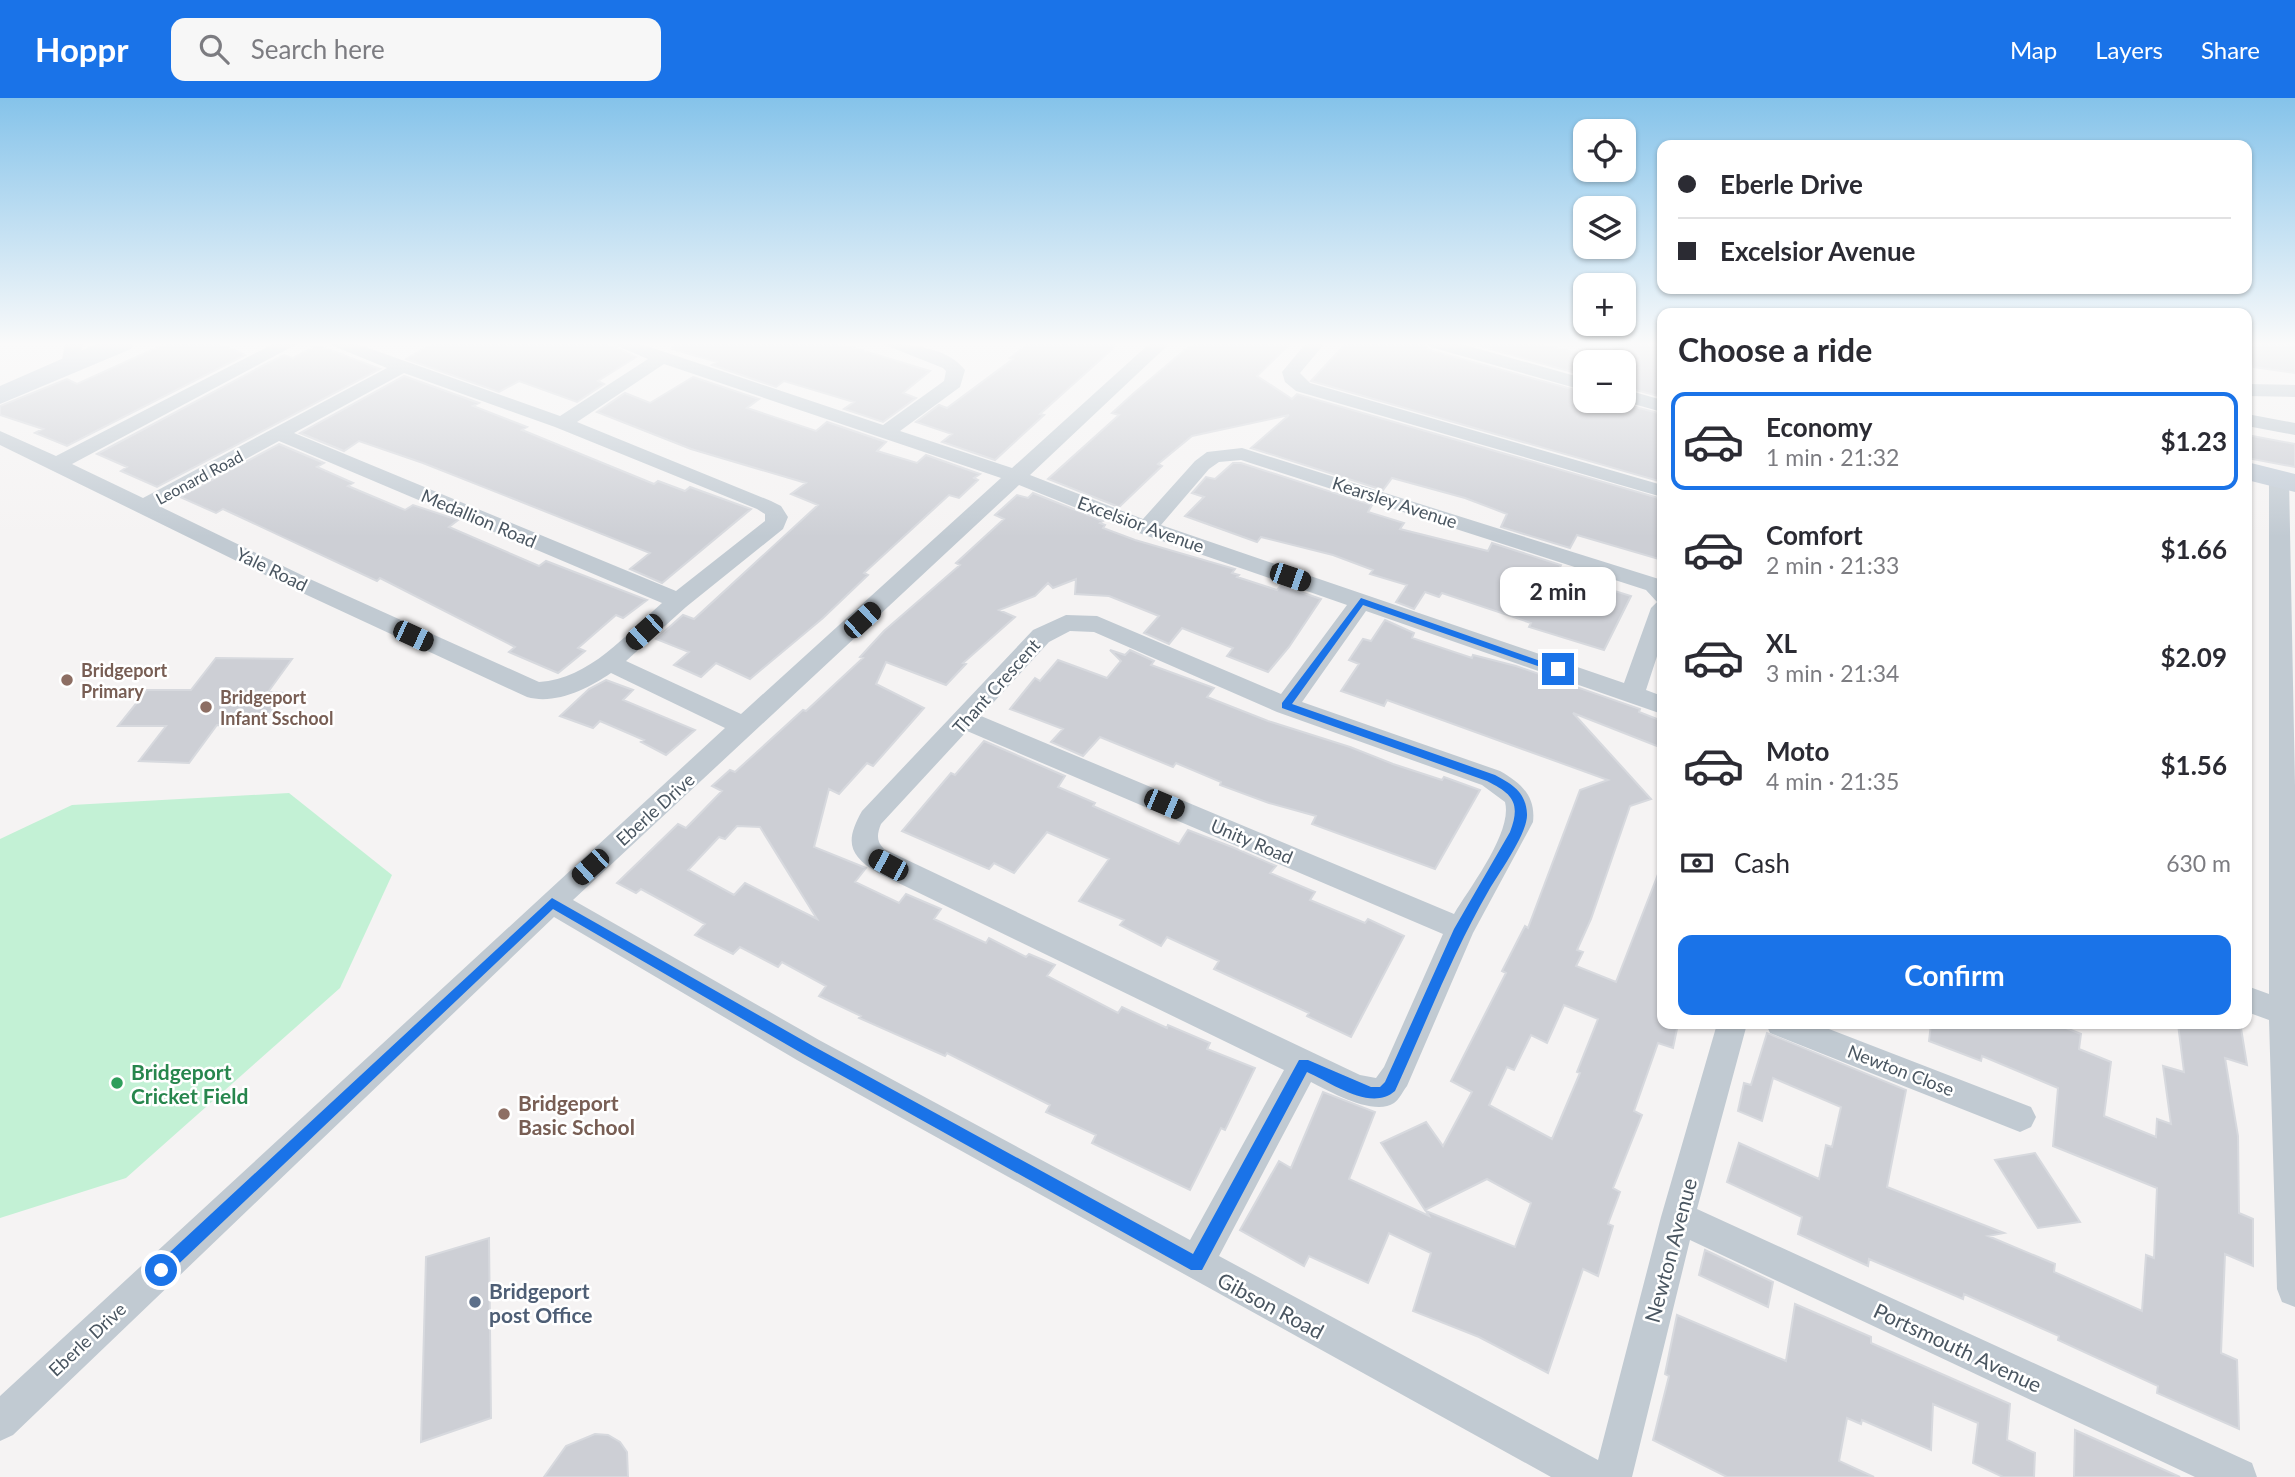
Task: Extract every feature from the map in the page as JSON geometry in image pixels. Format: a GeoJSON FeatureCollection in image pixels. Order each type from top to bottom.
{"type":"FeatureCollection","features":[{"type":"Feature","properties":{"kind":"street"},"geometry":{"type":"LineString","coordinates":[[56,464],[166,407]]}},
{"type":"Feature","properties":{"kind":"street","name":"Leonard Road"},"geometry":{"type":"LineString","coordinates":[[144,506],[329,407]]}},
{"type":"Feature","properties":{"kind":"street"},"geometry":{"type":"LineString","coordinates":[[516,407],[562,423],[774,510],[777,517],[775,524],[678,601],[610,663],[746,727]]}},
{"type":"Feature","properties":{"kind":"street"},"geometry":{"type":"LineString","coordinates":[[562,423],[586,407]]}},
{"type":"Feature","properties":{"kind":"street","name":"Excelsior Avenue"},"geometry":{"type":"LineString","coordinates":[[806,407],[1017,477],[1147,528],[1657,703]]}},
{"type":"Feature","properties":{"kind":"street"},"geometry":{"type":"LineString","coordinates":[[884,434],[920,407]]}},
{"type":"Feature","properties":{"kind":"street","name":"Eberle Drive"},"geometry":{"type":"LineString","coordinates":[[0,1422],[552,902],[1092,407]]}},
{"type":"Feature","properties":{"kind":"street"},"geometry":{"type":"LineString","coordinates":[[1373,407],[1657,490]]}},
{"type":"Feature","properties":{"kind":"street"},"geometry":{"type":"LineString","coordinates":[[2252,418],[2295,429]]}},
{"type":"Feature","properties":{"kind":"street","name":"Medallion Road"},"geometry":{"type":"LineString","coordinates":[[279,435],[678,601]]}},
{"type":"Feature","properties":{"kind":"street","name":"Yale Road"},"geometry":{"type":"LineString","coordinates":[[0,436],[525,688],[548,692],[572,685],[610,663]]}},
{"type":"Feature","properties":{"kind":"street","name":"Kearsley Avenue"},"geometry":{"type":"LineString","coordinates":[[1147,528],[1202,465],[1213,457],[1242,454],[1641,580],[1657,589]]}},
{"type":"Feature","properties":{"kind":"street"},"geometry":{"type":"LineString","coordinates":[[2252,472],[2287,481],[2284,1012],[2295,1289]]}},
{"type":"Feature","properties":{"kind":"street"},"geometry":{"type":"LineString","coordinates":[[1286,706],[1361,601]]}},
{"type":"Feature","properties":{"kind":"street"},"geometry":{"type":"LineString","coordinates":[[1632,695],[1657,622]]}},
{"type":"Feature","properties":{"kind":"street","name":"Thant Crescent"},"geometry":{"type":"LineString","coordinates":[[1066,623],[1097,624],[1286,706],[1491,778],[1508,787],[1519,798],[1522,816],[1516,832],[1460,929],[1396,1076],[1382,1093],[1357,1089],[873,857],[864,847],[864,832],[872,818],[966,720],[1041,636],[1066,623]]}},
{"type":"Feature","properties":{"kind":"street","name":"Unity Road"},"geometry":{"type":"LineString","coordinates":[[966,720],[1460,929]]}},
{"type":"Feature","properties":{"kind":"street","name":"Gibson Road"},"geometry":{"type":"LineString","coordinates":[[552,902],[808,1050],[1590,1477]]}},
{"type":"Feature","properties":{"kind":"street"},"geometry":{"type":"LineString","coordinates":[[2252,1001],[2284,1012]]}},
{"type":"Feature","properties":{"kind":"street","name":"Newton Avenue"},"geometry":{"type":"LineString","coordinates":[[1613,1477],[1678,1217],[1731,1029]]}},
{"type":"Feature","properties":{"kind":"street","name":"Newton Close"},"geometry":{"type":"LineString","coordinates":[[1794,1029],[2020,1117]]}},
{"type":"Feature","properties":{"kind":"street"},"geometry":{"type":"LineString","coordinates":[[1196,1264],[1304,1065]]}},
{"type":"Feature","properties":{"kind":"street","name":"Portsmouth Avenue"},"geometry":{"type":"LineString","coordinates":[[1678,1217],[2238,1477]]}},
{"type":"Feature","properties":{"kind":"green space","name":"Bridgeport Cricket Field"},"geometry":{"type":"Polygon","coordinates":[[[289,793],[392,875],[340,988],[126,1178],[0,1218],[0,839],[72,805],[289,793]]]}},
{"type":"Feature","properties":{"kind":"building"},"geometry":{"type":"Polygon","coordinates":[[[0,407],[143,407],[67,446],[35,433],[43,429],[0,415],[0,407]]]}},
{"type":"Feature","properties":{"kind":"building"},"geometry":{"type":"Polygon","coordinates":[[[185,407],[308,407],[157,487],[121,471],[127,467],[97,454],[185,407]]]}},
{"type":"Feature","properties":{"kind":"building"},"geometry":{"type":"Polygon","coordinates":[[[347,407],[476,407],[527,427],[522,430],[654,484],[658,481],[685,491],[690,487],[751,509],[662,583],[630,569],[650,553],[423,463],[359,441],[344,451],[300,433],[347,407]]]}},
{"type":"Feature","properties":{"kind":"building"},"geometry":{"type":"Polygon","coordinates":[[[604,407],[748,407],[816,431],[827,422],[886,442],[877,451],[917,463],[926,455],[980,474],[974,478],[978,480],[959,498],[949,495],[864,573],[868,575],[823,618],[750,679],[716,663],[701,677],[674,665],[689,652],[656,639],[683,615],[694,619],[818,505],[791,494],[806,483],[691,449],[597,412],[604,407]]]}},
{"type":"Feature","properties":{"kind":"building"},"geometry":{"type":"Polygon","coordinates":[[[846,407],[903,407],[883,422],[844,409],[846,407]]]}},
{"type":"Feature","properties":{"kind":"building"},"geometry":{"type":"Polygon","coordinates":[[[936,407],[1047,407],[1040,414],[1044,415],[995,460],[942,442],[952,434],[916,422],[936,407]]]}},
{"type":"Feature","properties":{"kind":"building"},"geometry":{"type":"Polygon","coordinates":[[[1118,407],[1343,407],[1657,498],[1657,559],[1577,535],[1570,548],[1501,527],[1507,514],[1465,498],[1392,478],[1383,490],[1251,448],[1289,415],[1192,436],[1158,464],[1162,466],[1119,507],[1048,479],[1119,415],[1112,413],[1118,407]]]}},
{"type":"Feature","properties":{"kind":"building"},"geometry":{"type":"Polygon","coordinates":[[[1403,407],[1573,407],[1573,413],[1636,413],[1637,407],[1657,413],[1657,481],[1403,407]]]}},
{"type":"Feature","properties":{"kind":"building"},"geometry":{"type":"Polygon","coordinates":[[[2252,436],[2295,444],[2295,467],[2252,459],[2252,436]]]}},
{"type":"Feature","properties":{"kind":"building"},"geometry":{"type":"Polygon","coordinates":[[[279,444],[324,463],[317,467],[353,483],[348,486],[405,510],[413,505],[458,520],[449,527],[539,566],[546,561],[647,600],[623,618],[616,615],[578,648],[585,651],[558,673],[509,652],[515,647],[380,578],[377,581],[223,509],[216,513],[180,497],[279,444]]]}},
{"type":"Feature","properties":{"kind":"building"},"geometry":{"type":"Polygon","coordinates":[[[1233,463],[1241,463],[1372,505],[1368,512],[1404,523],[1400,529],[1488,551],[1492,543],[1561,565],[1557,573],[1631,596],[1604,650],[1529,627],[1531,623],[1442,593],[1439,597],[1425,592],[1414,609],[1396,602],[1407,585],[1370,574],[1373,570],[1333,555],[1261,537],[1257,542],[1185,516],[1204,497],[1192,493],[1206,477],[1215,479],[1233,463]]]}},
{"type":"Feature","properties":{"kind":"building"},"geometry":{"type":"Polygon","coordinates":[[[1033,493],[1103,521],[1100,523],[1105,525],[1103,528],[1235,569],[1232,573],[1239,575],[1237,577],[1277,590],[1281,585],[1321,599],[1289,647],[1268,672],[1227,656],[1233,648],[1182,628],[1169,644],[1144,633],[1159,616],[1109,596],[1075,594],[1076,579],[1053,588],[1048,583],[1035,596],[999,610],[1015,617],[963,663],[966,664],[946,685],[886,662],[876,684],[924,708],[873,766],[867,763],[839,794],[829,789],[814,847],[866,868],[855,882],[899,903],[906,894],[941,909],[934,919],[986,943],[989,938],[1026,957],[1029,954],[1055,965],[1047,976],[1118,1013],[1122,1007],[1167,1028],[1168,1025],[1210,1043],[1207,1049],[1255,1068],[1225,1130],[1221,1128],[1190,1190],[1092,1143],[1096,1135],[1046,1112],[1050,1105],[947,1053],[945,1056],[859,1018],[861,1016],[819,996],[826,986],[782,962],[778,967],[740,947],[733,954],[695,935],[705,924],[641,889],[636,893],[617,883],[678,824],[686,828],[722,791],[712,786],[730,770],[735,772],[803,710],[806,711],[863,658],[860,657],[884,631],[960,565],[956,563],[1004,519],[995,515],[1017,495],[1028,498],[1033,493]],[[737,826],[725,839],[719,837],[688,870],[734,895],[745,883],[817,919],[760,827],[737,826]]]}},
{"type":"Feature","properties":{"kind":"building"},"geometry":{"type":"Polygon","coordinates":[[[1385,620],[1414,633],[1412,638],[1472,658],[1473,655],[1516,666],[1640,709],[1639,712],[1657,719],[1657,746],[1573,713],[1651,799],[1630,806],[1591,919],[1577,950],[1583,952],[1576,966],[1616,982],[1657,877],[1657,1029],[1677,1029],[1673,1048],[1658,1043],[1634,1111],[1642,1115],[1613,1188],[1620,1192],[1608,1224],[1613,1226],[1598,1276],[1583,1269],[1548,1373],[1479,1337],[1413,1311],[1431,1253],[1389,1233],[1368,1283],[1309,1256],[1304,1266],[1240,1230],[1279,1161],[1291,1168],[1323,1092],[1375,1112],[1349,1179],[1429,1216],[1426,1211],[1515,1247],[1531,1203],[1487,1179],[1425,1210],[1381,1143],[1426,1122],[1443,1146],[1472,1092],[1451,1081],[1506,973],[1502,971],[1525,926],[1528,928],[1580,790],[1608,780],[1387,700],[1384,706],[1341,691],[1359,664],[1349,660],[1363,639],[1371,641],[1385,620]],[[1564,1005],[1547,1043],[1531,1035],[1514,1070],[1507,1067],[1489,1105],[1552,1139],[1580,1073],[1577,1072],[1598,1019],[1564,1005]]]}},
{"type":"Feature","properties":{"kind":"building"},"geometry":{"type":"Polygon","coordinates":[[[1110,650],[1125,655],[1130,650],[1154,661],[1151,665],[1214,688],[1207,697],[1268,721],[1442,780],[1444,777],[1480,790],[1435,869],[1312,824],[1316,816],[1269,803],[1220,785],[1221,782],[1176,763],[1173,767],[1100,737],[1083,756],[1051,742],[1063,729],[1010,709],[1035,678],[1040,681],[1058,660],[1107,678],[1121,661],[1110,650]]]}},
{"type":"Feature","properties":{"kind":"building"},"geometry":{"type":"Polygon","coordinates":[[[216,658],[292,659],[268,692],[284,693],[260,726],[217,725],[189,763],[139,761],[166,726],[118,726],[147,690],[191,690],[216,658]]]}},
{"type":"Feature","properties":{"kind":"building"},"geometry":{"type":"Polygon","coordinates":[[[606,680],[633,690],[623,700],[695,730],[666,755],[641,742],[644,740],[600,721],[593,728],[560,716],[589,689],[606,680]]]}},
{"type":"Feature","properties":{"kind":"building"},"geometry":{"type":"Polygon","coordinates":[[[984,741],[1065,776],[1058,787],[1095,803],[1093,806],[1179,844],[1188,830],[1232,847],[1276,866],[1270,873],[1315,892],[1310,900],[1365,923],[1368,919],[1404,936],[1351,1037],[1307,1016],[1309,1013],[1214,969],[1219,961],[1167,937],[1161,946],[1120,925],[1124,920],[1079,901],[1109,859],[1047,832],[1014,873],[994,863],[989,869],[902,831],[951,773],[955,775],[984,741]]]}},
{"type":"Feature","properties":{"kind":"building"},"geometry":{"type":"Polygon","coordinates":[[[1930,1029],[2068,1029],[2081,1034],[2079,1049],[2111,1062],[2104,1116],[2156,1137],[2157,1119],[2171,1124],[2163,1066],[2184,1072],[2179,1029],[2241,1029],[2247,1065],[2225,1058],[2238,1136],[2239,1213],[2253,1219],[2253,1266],[2225,1254],[2221,1353],[2237,1360],[2239,1429],[2157,1393],[2158,1386],[2058,1340],[2059,1336],[1964,1294],[1963,1299],[1869,1259],[1868,1266],[1798,1234],[1802,1217],[1727,1182],[1739,1143],[1819,1179],[1826,1145],[1832,1147],[1841,1107],[1773,1078],[1762,1121],[1738,1111],[1744,1083],[1751,1085],[1767,1033],[1906,1090],[1887,1187],[2004,1233],[1988,1236],[2055,1264],[2054,1272],[2142,1311],[2146,1255],[2154,1258],[2157,1188],[2053,1146],[2058,1088],[1982,1056],[1981,1061],[1929,1041],[1930,1029]]]}},
{"type":"Feature","properties":{"kind":"building"},"geometry":{"type":"Polygon","coordinates":[[[2035,1153],[2080,1222],[2038,1228],[1995,1160],[2035,1153]]]}},
{"type":"Feature","properties":{"kind":"building"},"geometry":{"type":"Polygon","coordinates":[[[489,1238],[491,1418],[421,1442],[426,1257],[489,1238]]]}},
{"type":"Feature","properties":{"kind":"building"},"geometry":{"type":"Polygon","coordinates":[[[1705,1250],[1773,1282],[1768,1307],[1699,1275],[1705,1250]]]}},
{"type":"Feature","properties":{"kind":"building"},"geometry":{"type":"Polygon","coordinates":[[[1795,1304],[1871,1337],[1871,1343],[2010,1404],[2007,1440],[2035,1453],[2034,1477],[2003,1477],[1973,1463],[1978,1423],[1933,1404],[1931,1450],[1862,1420],[1861,1424],[1847,1418],[1839,1461],[1874,1477],[1727,1477],[1653,1440],[1669,1376],[1665,1374],[1677,1315],[1786,1361],[1795,1304]]]}},
{"type":"Feature","properties":{"kind":"building"},"geometry":{"type":"Polygon","coordinates":[[[2075,1430],[2180,1477],[2074,1477],[2075,1430]]]}},
{"type":"Feature","properties":{"kind":"building"},"geometry":{"type":"Polygon","coordinates":[[[595,1434],[608,1435],[620,1442],[627,1452],[628,1477],[544,1477],[566,1446],[595,1434]]]}},
{"type":"Feature","properties":{"kind":"place","name":"Bridgeport Primary"},"geometry":{"type":"Point","coordinates":[67,680]}},
{"type":"Feature","properties":{"kind":"place","name":"Bridgeport Infant Sschool"},"geometry":{"type":"Point","coordinates":[206,707]}},
{"type":"Feature","properties":{"kind":"place","name":"Bridgeport Cricket Field"},"geometry":{"type":"Point","coordinates":[117,1083]}},
{"type":"Feature","properties":{"kind":"place","name":"Bridgeport Basic School"},"geometry":{"type":"Point","coordinates":[504,1114]}},
{"type":"Feature","properties":{"kind":"place","name":"Bridgeport post Office"},"geometry":{"type":"Point","coordinates":[475,1302]}},
{"type":"Feature","properties":{"kind":"route"},"geometry":{"type":"LineString","coordinates":[[161,1270],[552,902],[808,1050],[1196,1264],[1304,1065],[1371,1093],[1382,1093],[1390,1086],[1460,929],[1516,832],[1522,816],[1519,798],[1508,787],[1491,778],[1286,706],[1361,601],[1558,669]]}}]}
